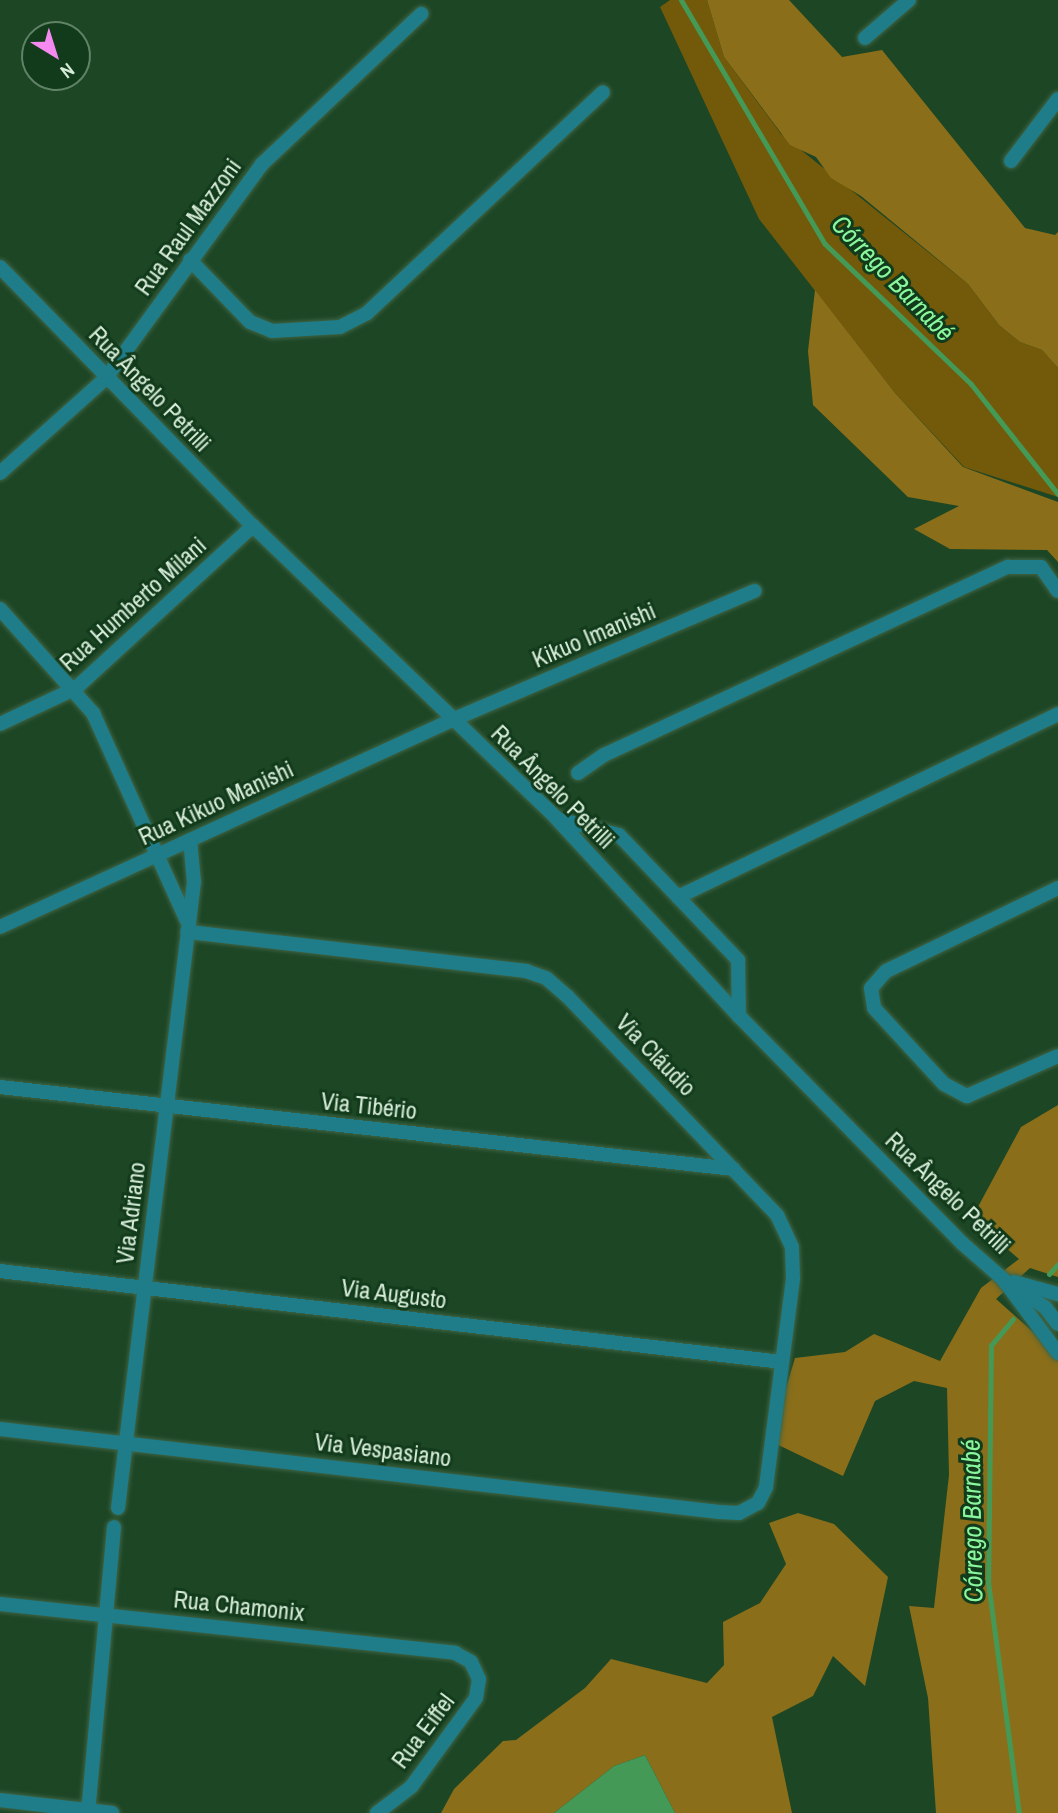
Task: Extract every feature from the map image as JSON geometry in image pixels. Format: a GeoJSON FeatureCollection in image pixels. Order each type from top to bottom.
{"type":"FeatureCollection","features":[{"type":"Feature","properties":{"kind":"street"},"geometry":{"type":"LineString","coordinates":[[865,38],[909,0]]}},
{"type":"Feature","properties":{"kind":"street","name":"Rua Raul Mazzoni"},"geometry":{"type":"LineString","coordinates":[[0,473],[106,378],[262,164],[422,14]]}},
{"type":"Feature","properties":{"kind":"street"},"geometry":{"type":"LineString","coordinates":[[190,260],[250,322],[272,331],[340,327],[367,313],[603,92]]}},
{"type":"Feature","properties":{"kind":"street"},"geometry":{"type":"LineString","coordinates":[[1011,161],[1058,100]]}},
{"type":"Feature","properties":{"kind":"street","name":"Rua Ângelo Petrilli"},"geometry":{"type":"LineString","coordinates":[[0,267],[253,526],[556,818],[739,1016],[962,1243],[1003,1279],[1058,1353]]}},
{"type":"Feature","properties":{"kind":"street","name":"Rua Humberto Milani"},"geometry":{"type":"LineString","coordinates":[[0,724],[76,688],[253,526]]}},
{"type":"Feature","properties":{"kind":"street"},"geometry":{"type":"LineString","coordinates":[[578,774],[604,755],[1008,568],[1041,567],[1058,591]]}},
{"type":"Feature","properties":{"kind":"street","name":"Kikuo Imanishi"},"geometry":{"type":"LineString","coordinates":[[452,720],[755,591]]}},
{"type":"Feature","properties":{"kind":"street"},"geometry":{"type":"LineString","coordinates":[[0,609],[76,688],[93,713],[158,855],[187,927]]}},
{"type":"Feature","properties":{"kind":"street"},"geometry":{"type":"LineString","coordinates":[[678,897],[1058,714]]}},
{"type":"Feature","properties":{"kind":"street","name":"Rua Kikuo Manishi"},"geometry":{"type":"LineString","coordinates":[[0,928],[452,720]]}},
{"type":"Feature","properties":{"kind":"street"},"geometry":{"type":"LineString","coordinates":[[556,818],[619,835],[738,960],[739,1016]]}},
{"type":"Feature","properties":{"kind":"street","name":"Via Adriano"},"geometry":{"type":"LineString","coordinates":[[118,1508],[194,882],[190,840]]}},
{"type":"Feature","properties":{"kind":"street"},"geometry":{"type":"LineString","coordinates":[[1058,888],[886,971],[871,988],[874,1007],[944,1084],[967,1096],[1058,1056]]}},
{"type":"Feature","properties":{"kind":"street","name":"Via Cláudio"},"geometry":{"type":"LineString","coordinates":[[187,927],[526,971],[546,978],[777,1215],[792,1247],[782,1362],[766,1487],[758,1503]]}},
{"type":"Feature","properties":{"kind":"street","name":"Via Tibério"},"geometry":{"type":"LineString","coordinates":[[0,1087],[733,1169]]}},
{"type":"Feature","properties":{"kind":"street","name":"Via Augusto"},"geometry":{"type":"LineString","coordinates":[[0,1271],[782,1362]]}},
{"type":"Feature","properties":{"kind":"street"},"geometry":{"type":"LineString","coordinates":[[1003,1279],[1058,1294]]}},
{"type":"Feature","properties":{"kind":"street"},"geometry":{"type":"LineString","coordinates":[[1003,1279],[1045,1307],[1058,1324]]}},
{"type":"Feature","properties":{"kind":"street","name":"Via Vespasiano"},"geometry":{"type":"LineString","coordinates":[[0,1429],[719,1512],[739,1513],[758,1503]]}},
{"type":"Feature","properties":{"kind":"street"},"geometry":{"type":"LineString","coordinates":[[88,1812],[114,1527]]}},
{"type":"Feature","properties":{"kind":"street","name":"Rua Chamonix"},"geometry":{"type":"LineString","coordinates":[[0,1604],[455,1653],[471,1662]]}},
{"type":"Feature","properties":{"kind":"street","name":"Rua Eiffel"},"geometry":{"type":"LineString","coordinates":[[377,1813],[411,1787],[476,1698],[478,1679],[471,1662]]}},
{"type":"Feature","properties":{"kind":"street"},"geometry":{"type":"LineString","coordinates":[[0,1800],[112,1813]]}},
{"type":"Feature","properties":{"kind":"shaded area"},"geometry":{"type":"Polygon","coordinates":[[[670,0],[707,0],[724,57],[781,134],[968,284],[999,325],[1020,342],[1042,350],[1058,368],[1058,497],[964,467],[895,393],[759,219],[660,7],[670,0]]]}},
{"type":"Feature","properties":{"kind":"shaded area"},"geometry":{"type":"Polygon","coordinates":[[[707,0],[789,0],[842,57],[882,50],[1025,228],[1055,235],[1058,232],[1058,368],[1042,350],[1020,342],[999,325],[968,284],[861,196],[831,178],[816,157],[790,145],[724,57],[707,0]]]}},
{"type":"Feature","properties":{"kind":"shaded area"},"geometry":{"type":"Polygon","coordinates":[[[815,290],[895,393],[963,467],[1058,502],[1058,562],[1047,550],[950,549],[914,529],[959,506],[908,497],[813,405],[808,351],[815,290]]]}},
{"type":"Feature","properties":{"kind":"shaded area"},"geometry":{"type":"Polygon","coordinates":[[[1058,1105],[1058,1277],[1030,1268],[996,1299],[1058,1354],[1058,1813],[936,1813],[928,1698],[909,1606],[934,1608],[949,1475],[947,1388],[914,1381],[875,1401],[843,1476],[770,1441],[795,1358],[845,1352],[874,1334],[940,1361],[981,1288],[1019,1259],[972,1218],[1021,1127],[1058,1105]]]}},
{"type":"Feature","properties":{"kind":"shaded area"},"geometry":{"type":"Polygon","coordinates":[[[798,1513],[834,1524],[888,1577],[865,1686],[833,1656],[813,1696],[772,1717],[792,1813],[675,1813],[645,1755],[614,1766],[554,1813],[441,1813],[454,1789],[503,1741],[516,1740],[585,1688],[611,1659],[707,1683],[724,1665],[723,1622],[760,1603],[786,1564],[769,1523],[798,1513]]]}},
{"type":"Feature","properties":{"kind":"shaded area"},"geometry":{"type":"Polygon","coordinates":[[[645,1755],[675,1813],[554,1813],[614,1766],[645,1755]]]}},
{"type":"Feature","properties":{"kind":"waterway","name":"Córrego Barnabé"},"geometry":{"type":"LineString","coordinates":[[681,0],[825,244],[971,384],[1058,494]]}},
{"type":"Feature","properties":{"kind":"waterway","name":"Córrego Barnabé"},"geometry":{"type":"LineString","coordinates":[[1049,1274],[1058,1264]]}},
{"type":"Feature","properties":{"kind":"waterway","name":"Córrego Barnabé"},"geometry":{"type":"LineString","coordinates":[[1013,1319],[991,1345],[988,1582],[1019,1813]]}}]}
